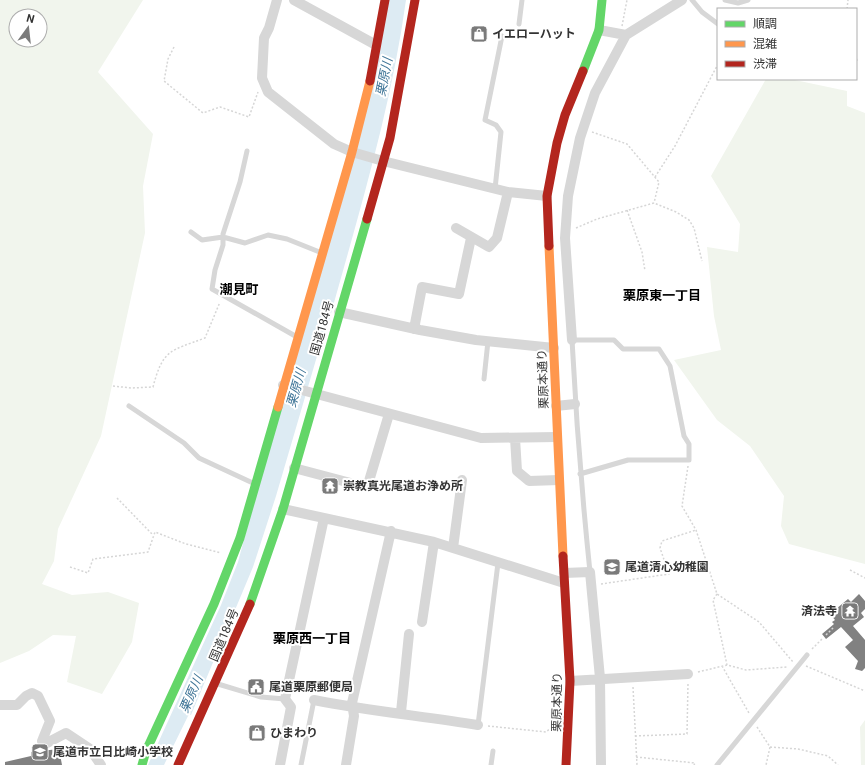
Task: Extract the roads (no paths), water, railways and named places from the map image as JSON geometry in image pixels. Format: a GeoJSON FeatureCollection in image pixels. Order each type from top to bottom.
{"type":"FeatureCollection","features":[{"type":"Feature","properties":{"kind":"main road"},"geometry":{"type":"LineString","coordinates":[[142,765],[146,751],[203,629],[234,556],[286,386],[297,337],[322,253],[354,153],[370,82],[385,0]]}},
{"type":"Feature","properties":{"kind":"main road","name":"国道184号"},"geometry":{"type":"LineString","coordinates":[[178,765],[216,684],[258,588],[283,509],[311,393],[339,312],[378,160],[390,138],[415,0]]}},
{"type":"Feature","properties":{"kind":"main road","name":"栗原本通り"},"geometry":{"type":"LineString","coordinates":[[566,765],[570,680],[547,228],[547,196],[557,143],[565,115],[599,30],[602,0]]}},
{"type":"Feature","properties":{"kind":"street"},"geometry":{"type":"LineString","coordinates":[[278,0],[269,28],[264,38],[261,73],[262,78],[268,92],[334,144],[354,153],[378,160],[495,189],[508,192],[547,196]]}},
{"type":"Feature","properties":{"kind":"street"},"geometry":{"type":"LineString","coordinates":[[294,0],[376,45]]}},
{"type":"Feature","properties":{"kind":"street"},"geometry":{"type":"LineString","coordinates":[[572,340],[566,232],[568,196],[583,128],[595,93],[623,34],[682,0]]}},
{"type":"Feature","properties":{"kind":"street"},"geometry":{"type":"LineString","coordinates":[[599,30],[623,34]]}},
{"type":"Feature","properties":{"kind":"street"},"geometry":{"type":"LineString","coordinates":[[456,228],[489,247],[497,238],[508,192]]}},
{"type":"Feature","properties":{"kind":"street"},"geometry":{"type":"LineString","coordinates":[[414,329],[422,287],[460,294],[471,238]]}},
{"type":"Feature","properties":{"kind":"street"},"geometry":{"type":"LineString","coordinates":[[339,312],[414,329],[488,341],[554,348]]}},
{"type":"Feature","properties":{"kind":"street"},"geometry":{"type":"LineString","coordinates":[[286,386],[481,438],[557,437]]}},
{"type":"Feature","properties":{"kind":"street"},"geometry":{"type":"LineString","coordinates":[[556,406],[575,404]]}},
{"type":"Feature","properties":{"kind":"street"},"geometry":{"type":"LineString","coordinates":[[294,468],[362,486],[369,481],[388,414]]}},
{"type":"Feature","properties":{"kind":"street"},"geometry":{"type":"LineString","coordinates":[[515,438],[518,471],[529,481],[559,480]]}},
{"type":"Feature","properties":{"kind":"street"},"geometry":{"type":"LineString","coordinates":[[453,548],[462,480]]}},
{"type":"Feature","properties":{"kind":"street"},"geometry":{"type":"LineString","coordinates":[[283,509],[391,531],[434,542],[498,563],[564,578],[590,572],[600,678],[601,765]]}},
{"type":"Feature","properties":{"kind":"street"},"geometry":{"type":"LineString","coordinates":[[280,765],[291,707],[285,699],[324,518]]}},
{"type":"Feature","properties":{"kind":"street"},"geometry":{"type":"LineString","coordinates":[[346,765],[354,716],[352,703],[391,531]]}},
{"type":"Feature","properties":{"kind":"street"},"geometry":{"type":"LineString","coordinates":[[422,622],[434,542]]}},
{"type":"Feature","properties":{"kind":"street"},"geometry":{"type":"LineString","coordinates":[[401,712],[409,634]]}},
{"type":"Feature","properties":{"kind":"street"},"geometry":{"type":"LineString","coordinates":[[570,680],[688,674]]}},
{"type":"Feature","properties":{"kind":"street"},"geometry":{"type":"LineString","coordinates":[[0,705],[17,705],[26,696],[32,693],[38,696],[50,722],[42,741],[45,744],[66,733],[90,749],[102,765]]}},
{"type":"Feature","properties":{"kind":"street"},"geometry":{"type":"LineString","coordinates":[[314,700],[352,708],[401,712],[478,725]]}},
{"type":"Feature","properties":{"kind":"lane"},"geometry":{"type":"LineString","coordinates":[[519,24],[522,0]]}},
{"type":"Feature","properties":{"kind":"lane"},"geometry":{"type":"LineString","coordinates":[[692,0],[702,12],[717,23]]}},
{"type":"Feature","properties":{"kind":"lane"},"geometry":{"type":"LineString","coordinates":[[725,0],[738,3],[748,0]]}},
{"type":"Feature","properties":{"kind":"lane"},"geometry":{"type":"LineString","coordinates":[[495,189],[501,132],[496,125],[485,120],[502,36]]}},
{"type":"Feature","properties":{"kind":"lane"},"geometry":{"type":"LineString","coordinates":[[247,151],[240,182],[223,237],[223,244],[215,270],[212,289],[297,337]]}},
{"type":"Feature","properties":{"kind":"lane"},"geometry":{"type":"LineString","coordinates":[[191,232],[202,240],[223,237],[245,243],[268,235],[286,239],[322,253]]}},
{"type":"Feature","properties":{"kind":"lane"},"geometry":{"type":"LineString","coordinates":[[580,474],[628,460],[689,460],[689,444],[684,436],[670,366],[659,349],[623,349],[614,340],[572,340],[580,474],[590,572]]}},
{"type":"Feature","properties":{"kind":"lane"},"geometry":{"type":"LineString","coordinates":[[484,379],[488,341]]}},
{"type":"Feature","properties":{"kind":"lane"},"geometry":{"type":"LineString","coordinates":[[129,406],[184,443],[199,458],[255,484]]}},
{"type":"Feature","properties":{"kind":"lane"},"geometry":{"type":"LineString","coordinates":[[478,725],[498,563]]}},
{"type":"Feature","properties":{"kind":"lane"},"geometry":{"type":"LineString","coordinates":[[717,765],[807,655]]}},
{"type":"Feature","properties":{"kind":"lane"},"geometry":{"type":"LineString","coordinates":[[216,684],[261,697],[285,699]]}},
{"type":"Feature","properties":{"kind":"lane"},"geometry":{"type":"LineString","coordinates":[[301,765],[314,700]]}},
{"type":"Feature","properties":{"kind":"lane"},"geometry":{"type":"LineString","coordinates":[[491,765],[493,750]]}},
{"type":"Feature","properties":{"kind":"water","name":"栗原川"},"geometry":{"type":"Polygon","coordinates":[[[388,0],[406,0],[399,44],[381,131],[322,346],[320,346],[276,496],[253,567],[191,715],[189,714],[164,765],[148,765],[221,605],[238,562],[388,0]]]}},
{"type":"Feature","properties":{"kind":"place","name":"イエローハット"},"geometry":{"type":"Point","coordinates":[479,34]}},
{"type":"Feature","properties":{"kind":"place","name":"崇教真光尾道お浄め所"},"geometry":{"type":"Point","coordinates":[330,486]}},
{"type":"Feature","properties":{"kind":"place","name":"尾道清心幼稚園"},"geometry":{"type":"Point","coordinates":[612,567]}},
{"type":"Feature","properties":{"kind":"place","name":"済法寺"},"geometry":{"type":"Point","coordinates":[850,611]}},
{"type":"Feature","properties":{"kind":"place","name":"尾道栗原郵便局"},"geometry":{"type":"Point","coordinates":[256,687]}},
{"type":"Feature","properties":{"kind":"place","name":"ひまわり"},"geometry":{"type":"Point","coordinates":[257,733]}},
{"type":"Feature","properties":{"kind":"place","name":"尾道市立日比崎小学校"},"geometry":{"type":"Point","coordinates":[40,752]}},
{"type":"Feature","properties":{"kind":"district","name":"潮見町"},"geometry":{"type":"Point","coordinates":[239,289]}},
{"type":"Feature","properties":{"kind":"district","name":"栗原東一丁目"},"geometry":{"type":"Point","coordinates":[662,295]}},
{"type":"Feature","properties":{"kind":"district","name":"栗原西一丁目"},"geometry":{"type":"Point","coordinates":[312,638]}}]}
